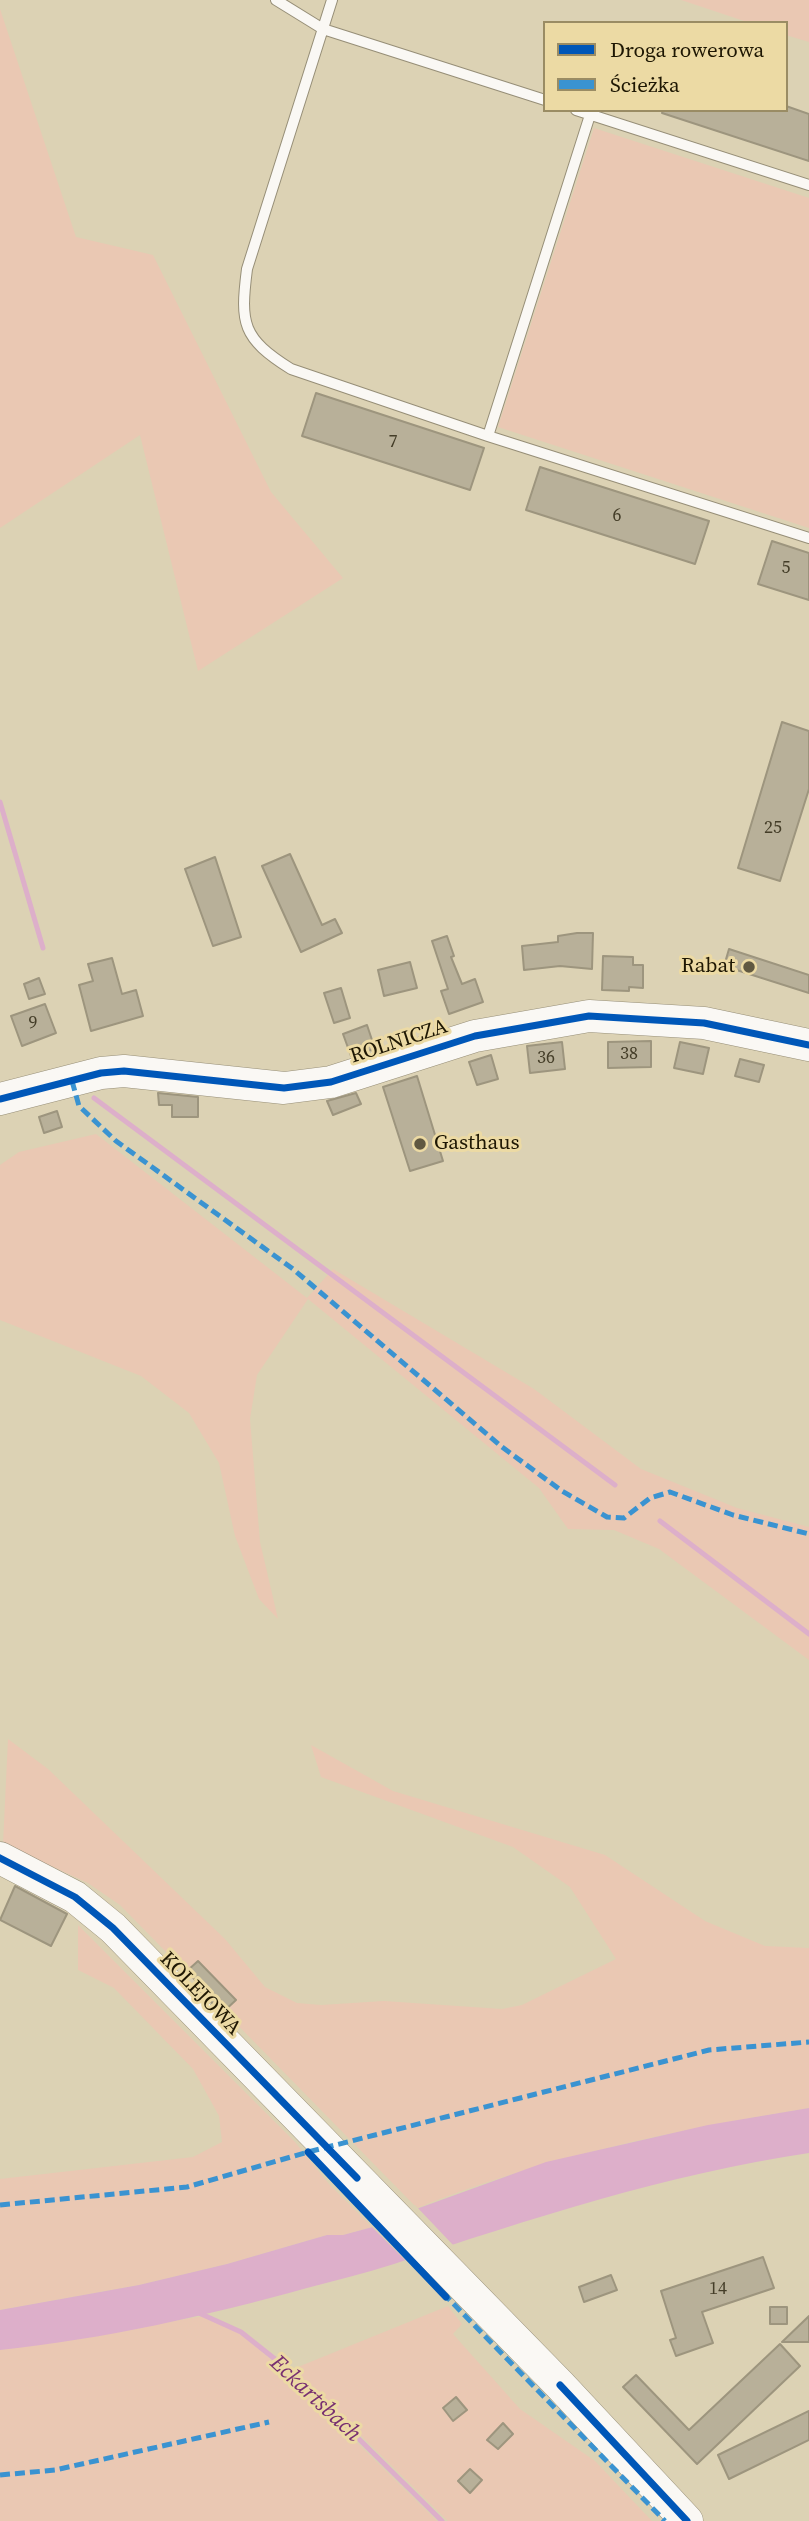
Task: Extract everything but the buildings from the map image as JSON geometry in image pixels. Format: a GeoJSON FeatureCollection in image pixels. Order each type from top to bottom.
{"type":"FeatureCollection","features":[{"type":"Feature","properties":{"kind":"street","name":"ROLNICZA"},"geometry":{"type":"LineString","coordinates":[[0,1099],[101,1073],[124,1072],[284,1088],[331,1082],[475,1036],[589,1016],[704,1023],[809,1045]]}},
{"type":"Feature","properties":{"kind":"street","name":"KOLEJOWA"},"geometry":{"type":"LineString","coordinates":[[0,1858],[75,1897],[113,1928],[560,2385],[687,2521]]}},
{"type":"Feature","properties":{"kind":"lane"},"geometry":{"type":"LineString","coordinates":[[276,0],[323,29],[543,99]]}},
{"type":"Feature","properties":{"kind":"lane"},"geometry":{"type":"LineString","coordinates":[[332,0],[247,269],[243,301],[245,324],[257,343],[291,369],[488,436],[809,538]]}},
{"type":"Feature","properties":{"kind":"lane"},"geometry":{"type":"LineString","coordinates":[[582,112],[809,185]]}},
{"type":"Feature","properties":{"kind":"lane"},"geometry":{"type":"LineString","coordinates":[[488,436],[590,115]]}},
{"type":"Feature","properties":{"kind":"shaded area"},"geometry":{"type":"Polygon","coordinates":[[[681,0],[809,0],[809,42],[788,36],[788,21],[744,21],[681,0]]]}},
{"type":"Feature","properties":{"kind":"shaded area"},"geometry":{"type":"Polygon","coordinates":[[[0,9],[76,237],[153,255],[271,492],[343,578],[198,671],[140,435],[0,528],[0,9]]]}},
{"type":"Feature","properties":{"kind":"shaded area"},"geometry":{"type":"Polygon","coordinates":[[[594,128],[809,198],[809,528],[498,427],[594,128]]]}},
{"type":"Feature","properties":{"kind":"shaded area"},"geometry":{"type":"Polygon","coordinates":[[[96,1134],[307,1298],[333,1269],[534,1389],[641,1469],[737,1508],[809,1527],[809,1660],[659,1549],[614,1530],[568,1529],[539,1488],[308,1299],[257,1375],[250,1419],[260,1542],[278,1619],[259,1599],[235,1536],[219,1463],[189,1413],[141,1376],[0,1320],[0,1165],[19,1152],[96,1134]]]}},
{"type":"Feature","properties":{"kind":"shaded area"},"geometry":{"type":"Polygon","coordinates":[[[8,1739],[48,1769],[225,1939],[265,1987],[297,2003],[321,2005],[384,2001],[502,2009],[522,2005],[616,1959],[570,1887],[513,1847],[321,1777],[311,1745],[393,1791],[605,1855],[705,1921],[765,1946],[809,1948],[809,2108],[610,2147],[513,2174],[417,2208],[120,1905],[88,1883],[3,1844],[8,1739]]]}},
{"type":"Feature","properties":{"kind":"shaded area"},"geometry":{"type":"Polygon","coordinates":[[[78,1925],[295,2142],[329,2184],[372,2227],[343,2235],[327,2235],[227,2264],[139,2285],[0,2310],[0,2179],[193,2157],[222,2142],[219,2116],[193,2069],[114,1988],[78,1970],[78,1925]]]}},
{"type":"Feature","properties":{"kind":"shaded area"},"geometry":{"type":"Polygon","coordinates":[[[809,2108],[809,2153],[651,2185],[373,2270],[231,2308],[116,2333],[0,2350],[0,2310],[139,2285],[227,2264],[327,2235],[343,2235],[395,2221],[397,2216],[546,2162],[708,2125],[809,2108]]]}},
{"type":"Feature","properties":{"kind":"shaded area"},"geometry":{"type":"Polygon","coordinates":[[[448,2306],[462,2324],[453,2334],[520,2409],[595,2461],[652,2521],[448,2521],[293,2369],[448,2306]]]}},
{"type":"Feature","properties":{"kind":"shaded area"},"geometry":{"type":"Polygon","coordinates":[[[204,2316],[241,2333],[286,2373],[437,2521],[0,2521],[0,2350],[204,2316]]]}},
{"type":"Feature","properties":{"kind":"pier"},"geometry":{"type":"Polygon","coordinates":[[[415,2205],[454,2246],[407,2262],[369,2224],[393,2218],[395,2213],[415,2205]]]}},
{"type":"Feature","properties":{"kind":"waterway"},"geometry":{"type":"LineString","coordinates":[[0,802],[43,948]]}},
{"type":"Feature","properties":{"kind":"waterway"},"geometry":{"type":"LineString","coordinates":[[94,1098],[615,1485]]}},
{"type":"Feature","properties":{"kind":"waterway"},"geometry":{"type":"LineString","coordinates":[[660,1521],[809,1634]]}},
{"type":"Feature","properties":{"kind":"waterway","name":"Eckartsbach"},"geometry":{"type":"LineString","coordinates":[[199,2313],[241,2332],[290,2371],[442,2521]]}},
{"type":"Feature","properties":{"kind":"marked path"},"geometry":{"type":"LineString","coordinates":[[72,1081],[79,1106],[116,1141],[293,1269],[502,1447],[562,1491],[607,1517],[624,1518],[650,1498],[670,1492],[733,1515],[809,1534]]}},
{"type":"Feature","properties":{"kind":"marked path"},"geometry":{"type":"LineString","coordinates":[[0,2205],[187,2187],[308,2152],[709,2050],[809,2042]]}},
{"type":"Feature","properties":{"kind":"marked path"},"geometry":{"type":"LineString","coordinates":[[443,2293],[665,2521]]}},
{"type":"Feature","properties":{"kind":"marked path"},"geometry":{"type":"LineString","coordinates":[[0,2475],[55,2470],[269,2422]]}},
{"type":"Feature","properties":{"kind":"cycle path"},"geometry":{"type":"LineString","coordinates":[[0,1099],[101,1073],[124,1071],[284,1088],[331,1082],[475,1036],[589,1016],[704,1023],[809,1045]]}},
{"type":"Feature","properties":{"kind":"cycle path"},"geometry":{"type":"LineString","coordinates":[[0,1858],[75,1897],[113,1928],[357,2178]]}},
{"type":"Feature","properties":{"kind":"cycle path"},"geometry":{"type":"LineString","coordinates":[[308,2152],[446,2297]]}},
{"type":"Feature","properties":{"kind":"cycle path"},"geometry":{"type":"LineString","coordinates":[[560,2385],[687,2521]]}},
{"type":"Feature","properties":{"kind":"place","name":"Rabat"},"geometry":{"type":"Point","coordinates":[749,967]}},
{"type":"Feature","properties":{"kind":"place","name":"Gasthaus"},"geometry":{"type":"Point","coordinates":[420,1144]}}]}
